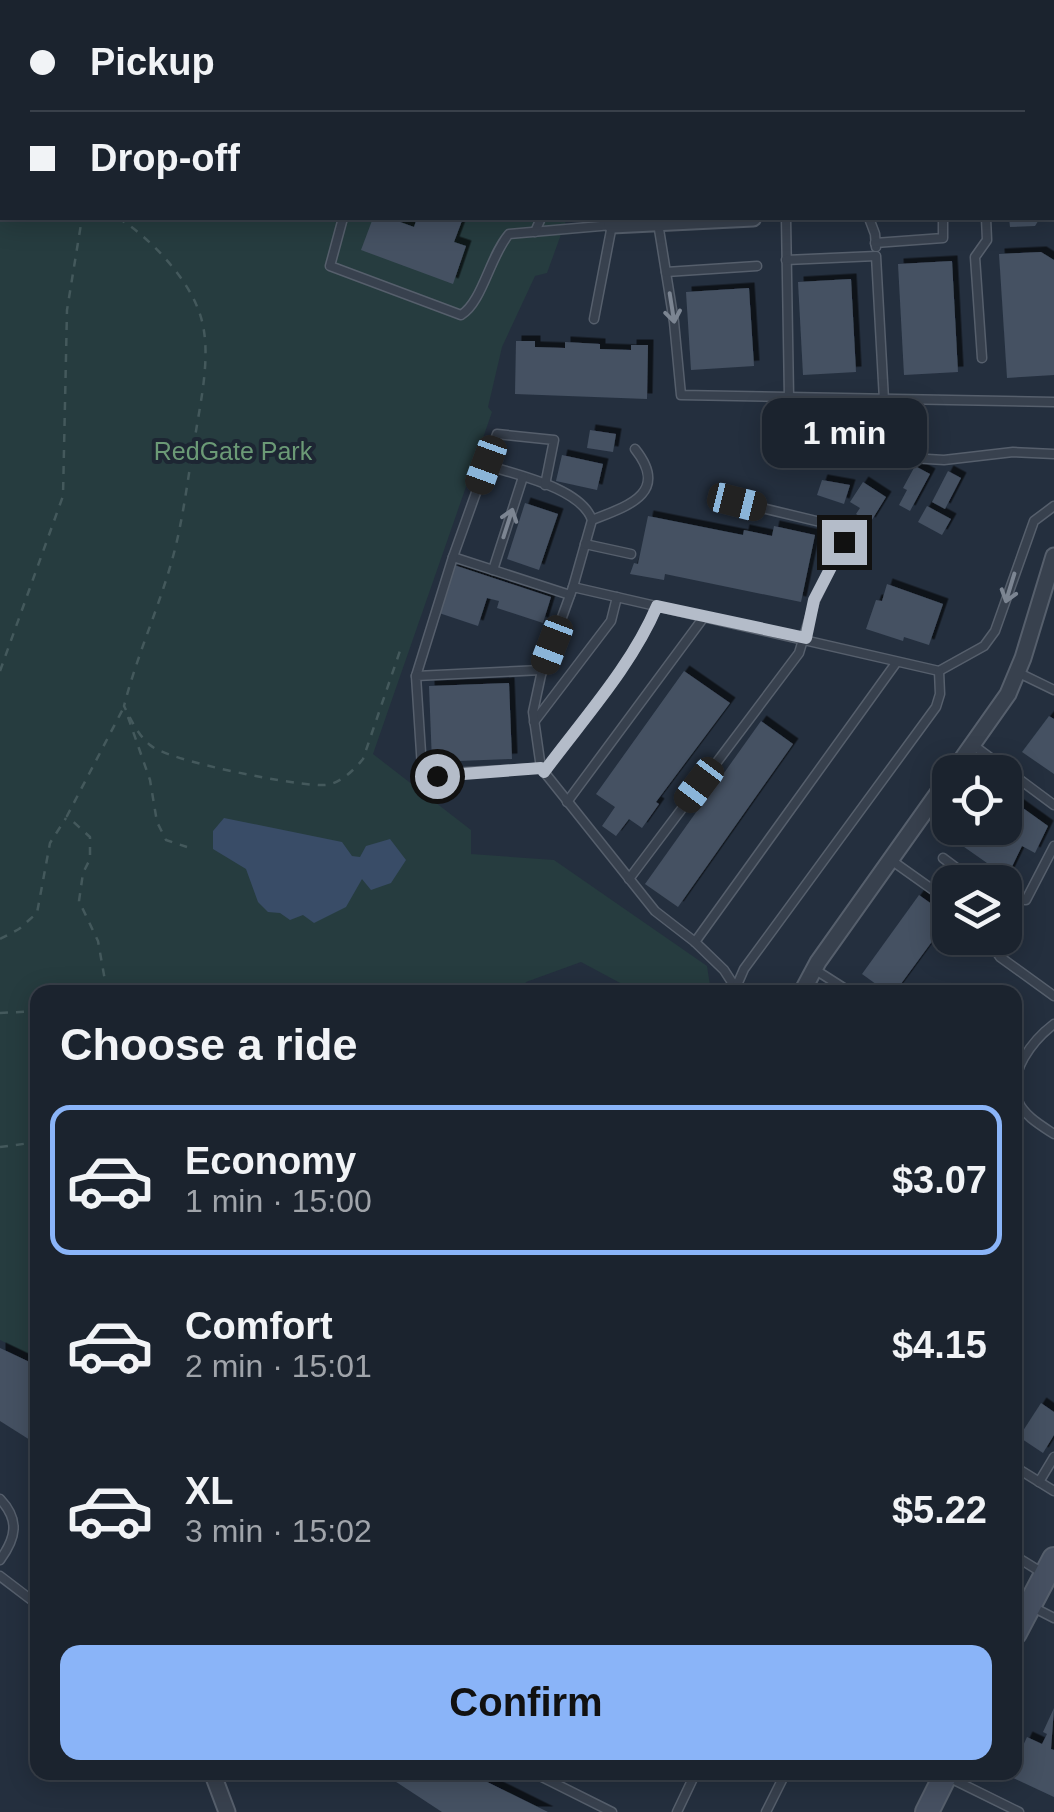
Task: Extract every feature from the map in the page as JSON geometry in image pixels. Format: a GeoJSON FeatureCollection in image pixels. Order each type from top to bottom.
{"type":"FeatureCollection","features":[{"type":"Feature","properties":{"kind":"street"},"geometry":{"type":"LineString","coordinates":[[612,225],[715,220]]}},
{"type":"Feature","properties":{"kind":"street"},"geometry":{"type":"LineString","coordinates":[[965,755],[1008,694],[1054,556]]}},
{"type":"Feature","properties":{"kind":"street"},"geometry":{"type":"LineString","coordinates":[[806,985],[932,801]]}},
{"type":"Feature","properties":{"kind":"street"},"geometry":{"type":"LineString","coordinates":[[1022,1602],[1051,1571]]}},
{"type":"Feature","properties":{"kind":"street"},"geometry":{"type":"LineString","coordinates":[[215,1780],[227,1812]]}},
{"type":"Feature","properties":{"kind":"street"},"geometry":{"type":"LineString","coordinates":[[927,1812],[941,1780]]}},
{"type":"Feature","properties":{"kind":"lane"},"geometry":{"type":"LineString","coordinates":[[342,220],[330,266],[461,316],[470,310],[499,246],[509,234],[612,225],[594,319]]}},
{"type":"Feature","properties":{"kind":"lane"},"geometry":{"type":"LineString","coordinates":[[536,232],[540,220]]}},
{"type":"Feature","properties":{"kind":"lane"},"geometry":{"type":"LineString","coordinates":[[786,220],[789,397]]}},
{"type":"Feature","properties":{"kind":"lane"},"geometry":{"type":"LineString","coordinates":[[869,220],[876,243],[884,400]]}},
{"type":"Feature","properties":{"kind":"lane"},"geometry":{"type":"LineString","coordinates":[[876,243],[944,238],[943,220]]}},
{"type":"Feature","properties":{"kind":"lane"},"geometry":{"type":"LineString","coordinates":[[982,358],[975,257],[987,240],[986,220]]}},
{"type":"Feature","properties":{"kind":"lane"},"geometry":{"type":"LineString","coordinates":[[658,223],[681,395],[1054,402]]}},
{"type":"Feature","properties":{"kind":"lane"},"geometry":{"type":"LineString","coordinates":[[786,260],[876,256]]}},
{"type":"Feature","properties":{"kind":"lane"},"geometry":{"type":"LineString","coordinates":[[666,272],[757,266]]}},
{"type":"Feature","properties":{"kind":"lane"},"geometry":{"type":"LineString","coordinates":[[542,770],[430,774],[422,768],[416,676],[497,434],[554,440],[545,485]]}},
{"type":"Feature","properties":{"kind":"lane"},"geometry":{"type":"LineString","coordinates":[[592,520],[639,499],[647,486],[650,475],[635,449]]}},
{"type":"Feature","properties":{"kind":"lane"},"geometry":{"type":"LineString","coordinates":[[878,456],[944,460],[1013,452],[1054,454]]}},
{"type":"Feature","properties":{"kind":"lane"},"geometry":{"type":"LineString","coordinates":[[486,465],[575,498],[592,520],[572,591],[542,670],[534,722],[542,770],[655,911],[724,970],[732,985]]}},
{"type":"Feature","properties":{"kind":"lane"},"geometry":{"type":"LineString","coordinates":[[492,570],[523,477]]}},
{"type":"Feature","properties":{"kind":"lane"},"geometry":{"type":"LineString","coordinates":[[629,879],[799,653],[814,600],[844,542],[842,530],[833,525],[737,502]]}},
{"type":"Feature","properties":{"kind":"lane"},"geometry":{"type":"LineString","coordinates":[[453,557],[572,591],[806,638],[939,672],[965,660],[995,632],[1034,521],[1054,506]]}},
{"type":"Feature","properties":{"kind":"lane"},"geometry":{"type":"LineString","coordinates":[[586,544],[631,554]]}},
{"type":"Feature","properties":{"kind":"lane"},"geometry":{"type":"LineString","coordinates":[[534,722],[601,635],[617,598]]}},
{"type":"Feature","properties":{"kind":"lane"},"geometry":{"type":"LineString","coordinates":[[542,770],[636,648],[657,606]]}},
{"type":"Feature","properties":{"kind":"lane"},"geometry":{"type":"LineString","coordinates":[[568,802],[704,617]]}},
{"type":"Feature","properties":{"kind":"lane"},"geometry":{"type":"LineString","coordinates":[[694,942],[896,663]]}},
{"type":"Feature","properties":{"kind":"lane"},"geometry":{"type":"LineString","coordinates":[[416,676],[542,670]]}},
{"type":"Feature","properties":{"kind":"lane"},"geometry":{"type":"LineString","coordinates":[[738,985],[936,707],[939,672]]}},
{"type":"Feature","properties":{"kind":"lane"},"geometry":{"type":"LineString","coordinates":[[1017,672],[1054,690]]}},
{"type":"Feature","properties":{"kind":"lane"},"geometry":{"type":"LineString","coordinates":[[972,745],[1054,805]]}},
{"type":"Feature","properties":{"kind":"lane"},"geometry":{"type":"LineString","coordinates":[[1022,900],[1026,900],[1054,846]]}},
{"type":"Feature","properties":{"kind":"lane"},"geometry":{"type":"LineString","coordinates":[[943,858],[952,865]]}},
{"type":"Feature","properties":{"kind":"lane"},"geometry":{"type":"LineString","coordinates":[[890,860],[932,889]]}},
{"type":"Feature","properties":{"kind":"lane"},"geometry":{"type":"LineString","coordinates":[[999,955],[1054,996]]}},
{"type":"Feature","properties":{"kind":"lane"},"geometry":{"type":"LineString","coordinates":[[814,970],[839,985]]}},
{"type":"Feature","properties":{"kind":"lane"},"geometry":{"type":"LineString","coordinates":[[1022,1064],[1039,1036],[1054,1024]]}},
{"type":"Feature","properties":{"kind":"lane"},"geometry":{"type":"LineString","coordinates":[[1022,1106],[1054,1134]]}},
{"type":"Feature","properties":{"kind":"lane"},"geometry":{"type":"LineString","coordinates":[[1039,1482],[1054,1457]]}},
{"type":"Feature","properties":{"kind":"lane"},"geometry":{"type":"LineString","coordinates":[[1022,1471],[1054,1491]]}},
{"type":"Feature","properties":{"kind":"lane"},"geometry":{"type":"LineString","coordinates":[[0,1499],[10,1509],[15,1523],[12,1541],[0,1560]]}},
{"type":"Feature","properties":{"kind":"lane"},"geometry":{"type":"LineString","coordinates":[[1022,1559],[1051,1571]]}},
{"type":"Feature","properties":{"kind":"lane"},"geometry":{"type":"LineString","coordinates":[[0,1576],[30,1599]]}},
{"type":"Feature","properties":{"kind":"lane"},"geometry":{"type":"LineString","coordinates":[[1022,1602],[1054,1618]]}},
{"type":"Feature","properties":{"kind":"lane"},"geometry":{"type":"LineString","coordinates":[[548,1780],[612,1812]]}},
{"type":"Feature","properties":{"kind":"lane"},"geometry":{"type":"LineString","coordinates":[[677,1812],[692,1780]]}},
{"type":"Feature","properties":{"kind":"lane"},"geometry":{"type":"LineString","coordinates":[[766,1812],[782,1780]]}},
{"type":"Feature","properties":{"kind":"lane"},"geometry":{"type":"LineString","coordinates":[[956,1780],[1019,1812]]}},
{"type":"Feature","properties":{"kind":"path"},"geometry":{"type":"LineString","coordinates":[[0,671],[63,496],[67,310],[82,220]]}},
{"type":"Feature","properties":{"kind":"path"},"geometry":{"type":"LineString","coordinates":[[0,939],[37,912],[50,843],[124,706],[134,664],[176,547],[203,390],[204,340],[198,308],[170,264],[138,230],[121,220]]}},
{"type":"Feature","properties":{"kind":"path"},"geometry":{"type":"LineString","coordinates":[[124,706],[152,748],[203,766],[328,786],[352,772],[363,759],[402,646]]}},
{"type":"Feature","properties":{"kind":"path"},"geometry":{"type":"LineString","coordinates":[[124,706],[150,780],[157,822],[166,840],[187,847]]}},
{"type":"Feature","properties":{"kind":"path"},"geometry":{"type":"LineString","coordinates":[[66,816],[90,838],[90,859],[83,873],[79,900],[98,942],[106,985]]}},
{"type":"Feature","properties":{"kind":"path"},"geometry":{"type":"LineString","coordinates":[[0,1014],[30,1012]]}},
{"type":"Feature","properties":{"kind":"path"},"geometry":{"type":"LineString","coordinates":[[0,1147],[30,1143]]}},
{"type":"Feature","properties":{"kind":"green space","name":"RedGate Park"},"geometry":{"type":"Polygon","coordinates":[[[0,220],[566,220],[547,273],[535,276],[502,347],[488,407],[492,412],[373,754],[471,830],[471,854],[554,860],[707,966],[710,985],[624,985],[581,962],[524,985],[30,985],[30,1355],[0,1340],[0,220]]]}},
{"type":"Feature","properties":{"kind":"water"},"geometry":{"type":"Polygon","coordinates":[[[224,818],[342,842],[352,856],[360,857],[366,846],[390,839],[406,860],[391,883],[371,890],[362,879],[346,907],[314,923],[303,915],[290,920],[280,913],[268,912],[258,902],[246,869],[213,849],[213,831],[224,818]]]}},
{"type":"Feature","properties":{"kind":"building"},"geometry":{"type":"Polygon","coordinates":[[[372,220],[395,220],[414,227],[416,220],[462,220],[454,242],[466,246],[453,284],[361,250],[372,220]]]}},
{"type":"Feature","properties":{"kind":"building"},"geometry":{"type":"Polygon","coordinates":[[[1009,220],[1039,220],[1035,226],[1010,227],[1009,220]]]}},
{"type":"Feature","properties":{"kind":"building"},"geometry":{"type":"Polygon","coordinates":[[[1041,252],[1054,260],[1054,375],[1007,378],[999,254],[1041,252]]]}},
{"type":"Feature","properties":{"kind":"building"},"geometry":{"type":"Polygon","coordinates":[[[952,261],[958,372],[904,375],[898,264],[952,261]]]}},
{"type":"Feature","properties":{"kind":"building"},"geometry":{"type":"Polygon","coordinates":[[[851,279],[856,372],[803,375],[798,282],[851,279]]]}},
{"type":"Feature","properties":{"kind":"building"},"geometry":{"type":"Polygon","coordinates":[[[749,288],[754,366],[691,370],[686,292],[749,288]]]}},
{"type":"Feature","properties":{"kind":"building"},"geometry":{"type":"Polygon","coordinates":[[[516,341],[535,341],[535,347],[565,348],[565,342],[631,350],[631,345],[648,345],[647,399],[515,394],[516,341]]]}},
{"type":"Feature","properties":{"kind":"building"},"geometry":{"type":"Polygon","coordinates":[[[590,430],[616,434],[613,452],[587,448],[590,430]]]}},
{"type":"Feature","properties":{"kind":"building"},"geometry":{"type":"Polygon","coordinates":[[[562,455],[603,464],[597,490],[556,481],[562,455]]]}},
{"type":"Feature","properties":{"kind":"building"},"geometry":{"type":"Polygon","coordinates":[[[915,466],[930,474],[910,511],[899,505],[915,466]]]}},
{"type":"Feature","properties":{"kind":"building"},"geometry":{"type":"Polygon","coordinates":[[[948,471],[961,478],[945,509],[932,502],[948,471]]]}},
{"type":"Feature","properties":{"kind":"building"},"geometry":{"type":"Polygon","coordinates":[[[822,480],[850,485],[844,504],[817,495],[822,480]]]}},
{"type":"Feature","properties":{"kind":"building"},"geometry":{"type":"Polygon","coordinates":[[[863,482],[886,497],[870,523],[856,514],[860,508],[850,502],[863,482]]]}},
{"type":"Feature","properties":{"kind":"building"},"geometry":{"type":"Polygon","coordinates":[[[525,503],[558,514],[539,570],[507,559],[525,503]]]}},
{"type":"Feature","properties":{"kind":"building"},"geometry":{"type":"Polygon","coordinates":[[[927,506],[951,519],[942,535],[918,522],[927,506]]]}},
{"type":"Feature","properties":{"kind":"building"},"geometry":{"type":"Polygon","coordinates":[[[648,516],[743,535],[744,530],[772,536],[774,526],[815,535],[801,602],[665,574],[664,580],[630,574],[634,563],[638,564],[648,516]]]}},
{"type":"Feature","properties":{"kind":"building"},"geometry":{"type":"Polygon","coordinates":[[[454,565],[551,597],[543,623],[497,608],[499,601],[487,598],[478,626],[439,613],[454,565]]]}},
{"type":"Feature","properties":{"kind":"building"},"geometry":{"type":"Polygon","coordinates":[[[887,584],[943,604],[929,645],[866,629],[876,600],[882,601],[887,584]]]}},
{"type":"Feature","properties":{"kind":"building"},"geometry":{"type":"Polygon","coordinates":[[[684,671],[730,703],[656,802],[659,804],[642,828],[629,819],[616,836],[602,826],[615,807],[596,794],[684,671]]]}},
{"type":"Feature","properties":{"kind":"building"},"geometry":{"type":"Polygon","coordinates":[[[509,683],[512,759],[432,762],[429,686],[509,683]]]}},
{"type":"Feature","properties":{"kind":"building"},"geometry":{"type":"Polygon","coordinates":[[[1049,716],[1054,719],[1054,774],[1022,752],[1049,716]]]}},
{"type":"Feature","properties":{"kind":"building"},"geometry":{"type":"Polygon","coordinates":[[[761,721],[793,744],[678,907],[645,884],[761,721]]]}},
{"type":"Feature","properties":{"kind":"building"},"geometry":{"type":"Polygon","coordinates":[[[1022,807],[1048,826],[1035,853],[1022,846],[1013,865],[990,865],[961,845],[1022,845],[1022,807]]]}},
{"type":"Feature","properties":{"kind":"building"},"geometry":{"type":"Polygon","coordinates":[[[919,895],[932,904],[932,942],[900,985],[877,985],[862,974],[919,895]]]}},
{"type":"Feature","properties":{"kind":"building"},"geometry":{"type":"Polygon","coordinates":[[[0,1348],[30,1362],[30,1440],[0,1421],[0,1348]]]}},
{"type":"Feature","properties":{"kind":"building"},"geometry":{"type":"Polygon","coordinates":[[[1041,1403],[1054,1412],[1054,1435],[1043,1453],[1022,1439],[1022,1432],[1041,1403]]]}},
{"type":"Feature","properties":{"kind":"building"},"geometry":{"type":"Polygon","coordinates":[[[1054,1708],[1054,1797],[1018,1780],[1022,1780],[1022,1748],[1027,1737],[1042,1744],[1047,1734],[1043,1732],[1054,1708]]]}},
{"type":"Feature","properties":{"kind":"building"},"geometry":{"type":"Polygon","coordinates":[[[393,1780],[483,1780],[548,1812],[442,1812],[393,1780]]]}},
{"type":"Feature","properties":{"kind":"route"},"geometry":{"type":"LineString","coordinates":[[437,776],[541,768],[544,772],[628,660],[657,606],[806,638],[814,600],[844,542]]}}]}
